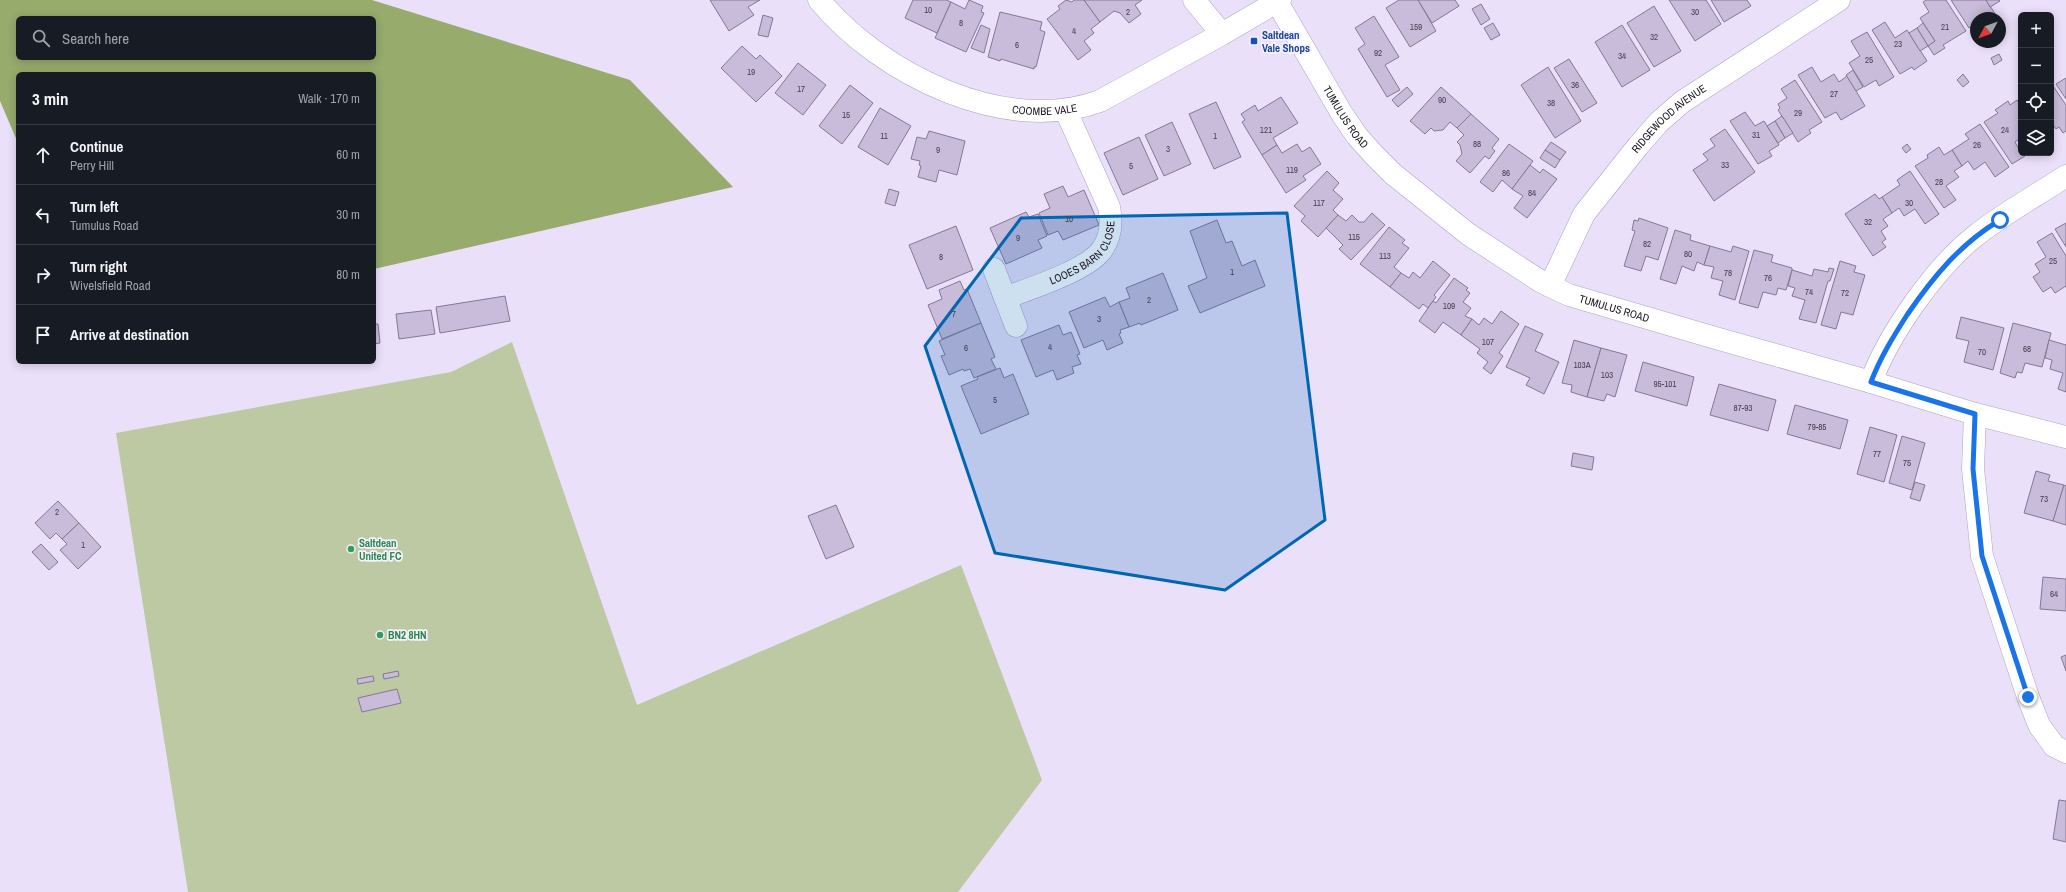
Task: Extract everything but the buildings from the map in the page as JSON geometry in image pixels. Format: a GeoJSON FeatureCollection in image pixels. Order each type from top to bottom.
{"type":"FeatureCollection","features":[{"type":"Feature","properties":{"kind":"street","name":"COOMBE VALE"},"geometry":{"type":"LineString","coordinates":[[819,0],[847,30],[866,46],[890,63],[924,81],[950,92],[991,104],[1032,111],[1066,111],[1100,101],[1279,1]]}},
{"type":"Feature","properties":{"kind":"street"},"geometry":{"type":"LineString","coordinates":[[1194,0],[1222,34]]}},
{"type":"Feature","properties":{"kind":"street","name":"RIDGEWOOD AVENUE"},"geometry":{"type":"LineString","coordinates":[[1550,286],[1584,214],[1608,182],[1659,122],[1682,102],[1839,0]]}},
{"type":"Feature","properties":{"kind":"street","name":"TUMULUS ROAD"},"geometry":{"type":"LineString","coordinates":[[1279,1],[1342,114],[1357,136],[1375,156],[1393,174],[1468,234],[1508,262],[1550,286],[1570,295],[1645,318],[1871,382],[1975,414],[2066,437]]}},
{"type":"Feature","properties":{"kind":"street","name":"LOOES BARN CLOSE"},"geometry":{"type":"LineString","coordinates":[[1005,298],[1059,277],[1087,262],[1101,251],[1108,238],[1111,222],[1109,207],[1066,111]]}},
{"type":"Feature","properties":{"kind":"street"},"geometry":{"type":"LineString","coordinates":[[1871,382],[1880,360],[1891,340],[1926,289],[1949,260],[1976,235],[2066,176]]}},
{"type":"Feature","properties":{"kind":"street"},"geometry":{"type":"LineString","coordinates":[[994,269],[1016,326]]}},
{"type":"Feature","properties":{"kind":"street"},"geometry":{"type":"LineString","coordinates":[[1975,414],[1973,469],[1982,556],[2028,697],[2039,724],[2051,742],[2066,752]]}},
{"type":"Feature","properties":{"kind":"highlighted area"},"geometry":{"type":"Polygon","coordinates":[[[1287,213],[1325,520],[1225,590],[995,553],[925,346],[1021,218],[1287,213]]]}},
{"type":"Feature","properties":{"kind":"green space"},"geometry":{"type":"Polygon","coordinates":[[[0,0],[372,0],[630,80],[733,187],[376,269],[376,72],[16,72],[16,138],[0,101],[0,0]]]}},
{"type":"Feature","properties":{"kind":"green space","name":"BN2 8HN"},"geometry":{"type":"Polygon","coordinates":[[[512,342],[637,705],[961,565],[1042,780],[958,892],[188,892],[116,433],[451,372],[512,342]]]}},
{"type":"Feature","properties":{"kind":"place","name":"Saltdean Vale Shops"},"geometry":{"type":"Point","coordinates":[1254,41]}},
{"type":"Feature","properties":{"kind":"place","name":"Saltdean United FC"},"geometry":{"type":"Point","coordinates":[351,549]}},
{"type":"Feature","properties":{"kind":"place","name":"BN2 8HN"},"geometry":{"type":"Point","coordinates":[380,635]}},
{"type":"Feature","properties":{"kind":"route"},"geometry":{"type":"LineString","coordinates":[[2000,220],[1986,228],[1966,243],[1934,278],[1891,340],[1876,368],[1871,382],[1975,414],[1973,469],[1982,556],[2028,697]]}}]}
